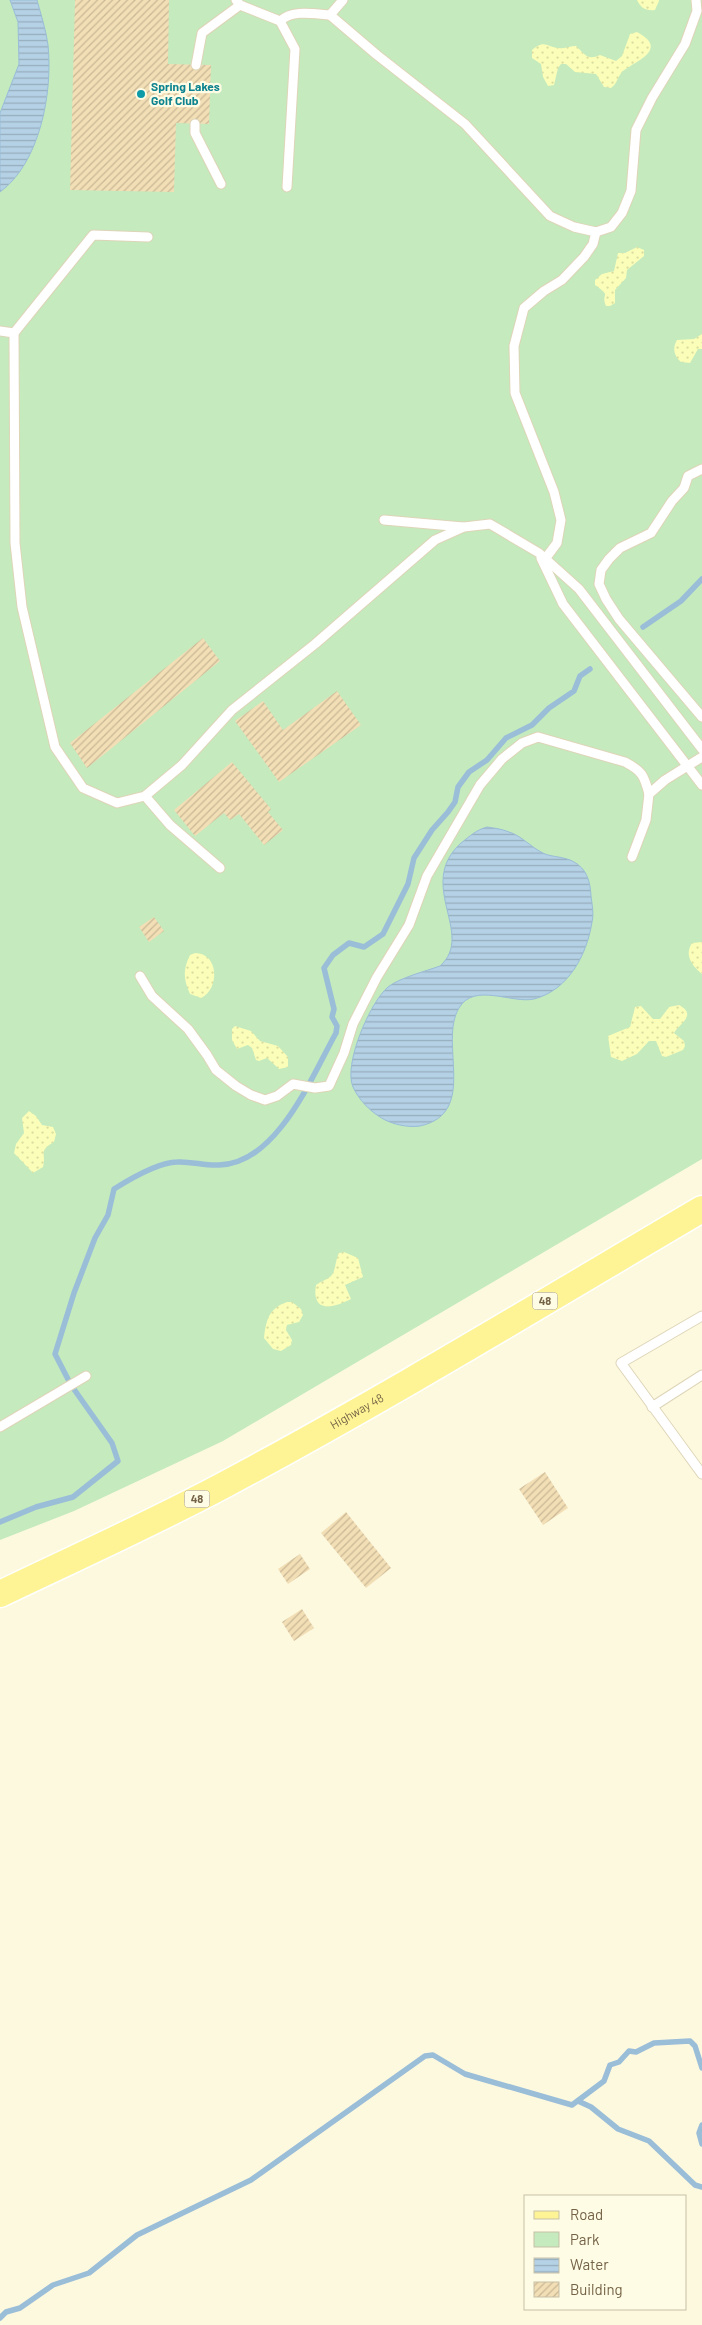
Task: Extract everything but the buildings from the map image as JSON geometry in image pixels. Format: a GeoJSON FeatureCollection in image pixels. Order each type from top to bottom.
{"type":"FeatureCollection","features":[{"type":"Feature","properties":{"kind":"main road","name":"Highway 48"},"geometry":{"type":"LineString","coordinates":[[0,1594],[226,1484],[702,1209]]}},
{"type":"Feature","properties":{"kind":"lane"},"geometry":{"type":"LineString","coordinates":[[330,14],[343,0]]}},
{"type":"Feature","properties":{"kind":"lane"},"geometry":{"type":"LineString","coordinates":[[280,20],[298,13],[330,14],[377,55],[464,124],[550,216],[574,227],[596,232],[611,227],[622,213],[631,191],[636,130],[652,98],[685,44],[697,11],[696,0]]}},
{"type":"Feature","properties":{"kind":"lane"},"geometry":{"type":"LineString","coordinates":[[196,65],[202,32],[238,3],[280,20],[295,49],[287,187]]}},
{"type":"Feature","properties":{"kind":"lane"},"geometry":{"type":"LineString","coordinates":[[195,124],[195,133],[221,184]]}},
{"type":"Feature","properties":{"kind":"lane"},"geometry":{"type":"LineString","coordinates":[[542,556],[557,543],[561,520],[554,492],[515,392],[514,346],[524,308],[544,291],[562,280],[584,257],[593,244],[596,232]]}},
{"type":"Feature","properties":{"kind":"lane"},"geometry":{"type":"LineString","coordinates":[[148,237],[93,235],[14,333],[15,543],[22,607],[55,747],[84,788],[116,803],[145,796],[182,765],[232,710],[315,644],[435,540],[464,527]]}},
{"type":"Feature","properties":{"kind":"lane"},"geometry":{"type":"LineString","coordinates":[[0,331],[14,333]]}},
{"type":"Feature","properties":{"kind":"lane"},"geometry":{"type":"LineString","coordinates":[[702,469],[688,476],[684,488],[672,501],[651,533],[620,548],[609,559],[601,570],[600,584],[606,599],[619,619],[702,717]]}},
{"type":"Feature","properties":{"kind":"lane"},"geometry":{"type":"LineString","coordinates":[[384,520],[464,527],[490,524],[542,556],[579,589],[702,749]]}},
{"type":"Feature","properties":{"kind":"lane"},"geometry":{"type":"LineString","coordinates":[[542,556],[563,604],[702,785]]}},
{"type":"Feature","properties":{"kind":"lane"},"geometry":{"type":"LineString","coordinates":[[140,976],[152,996],[188,1029],[216,1070],[236,1086],[251,1095],[265,1100],[277,1096],[293,1084],[315,1088],[324,1087],[332,1082],[353,1024],[377,977],[409,925],[427,876],[480,785],[502,759],[522,743],[538,737],[625,762],[638,769],[645,778],[649,794],[646,820],[632,857]]}},
{"type":"Feature","properties":{"kind":"lane"},"geometry":{"type":"LineString","coordinates":[[649,794],[665,780],[702,757]]}},
{"type":"Feature","properties":{"kind":"lane"},"geometry":{"type":"LineString","coordinates":[[145,796],[170,825],[220,868]]}},
{"type":"Feature","properties":{"kind":"lane"},"geometry":{"type":"LineString","coordinates":[[702,1316],[621,1363],[702,1474]]}},
{"type":"Feature","properties":{"kind":"lane"},"geometry":{"type":"LineString","coordinates":[[652,1407],[701,1376]]}},
{"type":"Feature","properties":{"kind":"lane"},"geometry":{"type":"LineString","coordinates":[[0,1427],[84,1377]]}},
{"type":"Feature","properties":{"kind":"green space","name":"Spring Lakes Golf Club"},"geometry":{"type":"Polygon","coordinates":[[[0,0],[702,0],[702,1159],[223,1441],[74,1511],[0,1540],[0,0]]]}},
{"type":"Feature","properties":{"kind":"sand"},"geometry":{"type":"Polygon","coordinates":[[[637,0],[659,1],[655,10],[649,10],[640,5],[637,0]]]}},
{"type":"Feature","properties":{"kind":"sand"},"geometry":{"type":"Polygon","coordinates":[[[637,32],[647,38],[651,44],[650,50],[641,60],[622,72],[611,88],[604,87],[596,74],[575,72],[566,64],[561,64],[558,68],[554,85],[548,86],[543,77],[541,64],[532,58],[532,50],[546,44],[561,48],[576,46],[589,57],[600,55],[616,61],[622,56],[630,34],[637,32]]]}},
{"type":"Feature","properties":{"kind":"sand"},"geometry":{"type":"Polygon","coordinates":[[[637,247],[644,250],[644,256],[627,270],[626,278],[615,290],[615,303],[606,306],[605,294],[595,285],[595,280],[602,274],[614,271],[618,253],[625,253],[637,247]]]}},
{"type":"Feature","properties":{"kind":"sand"},"geometry":{"type":"Polygon","coordinates":[[[702,334],[702,349],[698,349],[690,363],[681,362],[674,352],[677,340],[694,339],[702,334]]]}},
{"type":"Feature","properties":{"kind":"sand"},"geometry":{"type":"Polygon","coordinates":[[[702,942],[702,974],[692,964],[689,952],[692,943],[702,942]]]}},
{"type":"Feature","properties":{"kind":"sand"},"geometry":{"type":"Polygon","coordinates":[[[195,953],[209,959],[214,972],[214,980],[211,987],[201,998],[190,994],[185,979],[188,960],[190,955],[195,953]]]}},
{"type":"Feature","properties":{"kind":"sand"},"geometry":{"type":"Polygon","coordinates":[[[679,1005],[687,1012],[687,1016],[674,1033],[684,1041],[685,1046],[683,1050],[666,1057],[662,1056],[656,1041],[649,1041],[637,1054],[622,1061],[611,1057],[608,1036],[630,1027],[635,1007],[641,1006],[653,1019],[660,1019],[669,1007],[679,1005]]]}},
{"type":"Feature","properties":{"kind":"sand"},"geometry":{"type":"Polygon","coordinates":[[[235,1026],[251,1031],[260,1041],[278,1046],[288,1057],[288,1067],[279,1069],[267,1058],[259,1061],[256,1060],[252,1048],[248,1045],[237,1049],[232,1040],[232,1029],[235,1026]]]}},
{"type":"Feature","properties":{"kind":"sand"},"geometry":{"type":"Polygon","coordinates":[[[29,1111],[36,1116],[42,1125],[53,1127],[56,1134],[54,1142],[44,1151],[43,1167],[33,1173],[14,1153],[16,1144],[24,1133],[22,1118],[29,1111]]]}},
{"type":"Feature","properties":{"kind":"sand"},"geometry":{"type":"Polygon","coordinates":[[[344,1252],[358,1258],[363,1277],[345,1285],[351,1299],[338,1305],[320,1305],[315,1294],[316,1285],[331,1276],[339,1253],[344,1252]]]}},
{"type":"Feature","properties":{"kind":"sand"},"geometry":{"type":"Polygon","coordinates":[[[287,1302],[292,1302],[301,1309],[303,1315],[299,1322],[287,1325],[286,1330],[292,1340],[291,1345],[281,1351],[273,1349],[264,1338],[272,1311],[287,1302]]]}},
{"type":"Feature","properties":{"kind":"water"},"geometry":{"type":"Polygon","coordinates":[[[10,0],[37,0],[48,45],[48,84],[46,105],[34,145],[14,179],[0,192],[0,113],[19,64],[18,22],[10,0]]]}},
{"type":"Feature","properties":{"kind":"water"},"geometry":{"type":"Polygon","coordinates":[[[487,827],[513,833],[541,852],[570,860],[580,866],[590,884],[593,919],[590,934],[581,958],[574,969],[557,988],[546,994],[534,999],[525,1000],[484,995],[474,996],[466,1000],[459,1008],[454,1023],[452,1039],[453,1092],[448,1107],[438,1119],[420,1126],[405,1126],[394,1123],[372,1111],[361,1100],[353,1087],[351,1077],[352,1064],[360,1034],[366,1019],[388,987],[406,978],[440,966],[449,953],[452,939],[443,875],[448,859],[461,843],[476,832],[487,827]]]}},
{"type":"Feature","properties":{"kind":"waterway"},"geometry":{"type":"LineString","coordinates":[[643,627],[681,601],[702,579]]}},
{"type":"Feature","properties":{"kind":"waterway"},"geometry":{"type":"LineString","coordinates":[[0,1522],[36,1507],[73,1497],[118,1461],[112,1443],[71,1385],[55,1354],[74,1293],[95,1238],[108,1215],[114,1189],[144,1172],[169,1163],[182,1162],[219,1165],[240,1161],[258,1150],[275,1134],[304,1093],[336,1033],[337,1026],[332,1017],[334,1009],[324,968],[333,955],[349,943],[364,947],[383,934],[408,884],[414,858],[432,830],[455,802],[458,787],[469,772],[487,760],[506,738],[532,725],[549,708],[574,691],[580,676],[590,669]]}},
{"type":"Feature","properties":{"kind":"waterway"},"geometry":{"type":"LineString","coordinates":[[0,2318],[6,2312],[20,2308],[53,2285],[89,2273],[137,2235],[251,2180],[425,2056],[433,2055],[465,2074],[572,2105],[604,2081],[610,2065],[619,2062],[629,2051],[636,2052],[654,2043],[690,2041],[695,2046],[702,2068]]}},
{"type":"Feature","properties":{"kind":"waterway"},"geometry":{"type":"LineString","coordinates":[[578,2101],[591,2107],[618,2129],[649,2141],[695,2185],[702,2187]]}},
{"type":"Feature","properties":{"kind":"waterway"},"geometry":{"type":"LineString","coordinates":[[702,2125],[699,2133],[702,2144]]}},
{"type":"Feature","properties":{"kind":"place","name":"Spring Lakes Golf Club"},"geometry":{"type":"Point","coordinates":[141,94]}}]}
